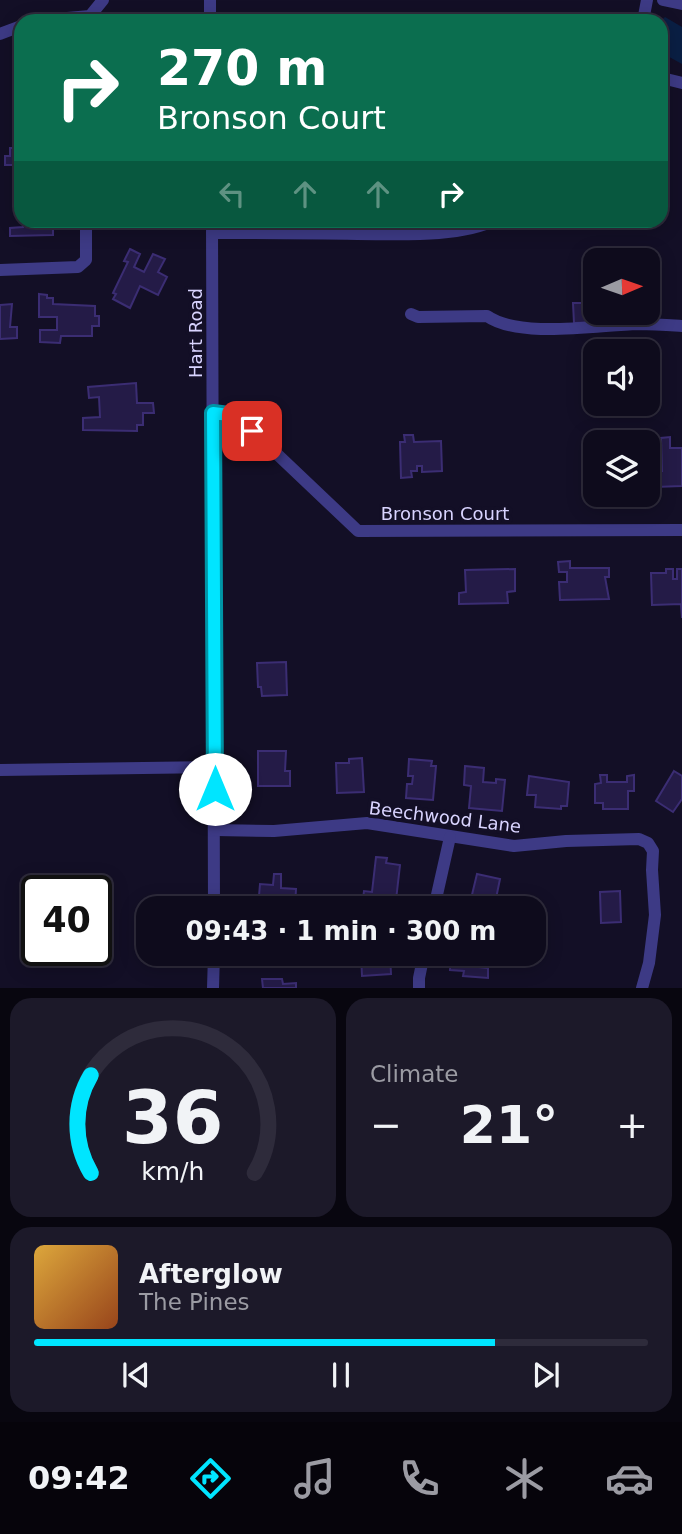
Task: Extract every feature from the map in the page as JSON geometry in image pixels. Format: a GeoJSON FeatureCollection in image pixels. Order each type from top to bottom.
{"type":"FeatureCollection","features":[{"type":"Feature","properties":{"kind":"street"},"geometry":{"type":"LineString","coordinates":[[663,0],[682,4]]}},
{"type":"Feature","properties":{"kind":"street"},"geometry":{"type":"LineString","coordinates":[[0,270],[78,267],[86,260],[86,228]]}},
{"type":"Feature","properties":{"kind":"street","name":"Hart Road"},"geometry":{"type":"LineString","coordinates":[[212,228],[214,896]]}},
{"type":"Feature","properties":{"kind":"street"},"geometry":{"type":"LineString","coordinates":[[237,228],[386,234],[463,231],[472,228]]}},
{"type":"Feature","properties":{"kind":"street"},"geometry":{"type":"LineString","coordinates":[[411,314],[418,317],[487,316],[508,325],[537,328],[638,324],[682,326]]}},
{"type":"Feature","properties":{"kind":"street","name":"Bronson Court"},"geometry":{"type":"LineString","coordinates":[[213,413],[237,416],[358,531],[682,530]]}},
{"type":"Feature","properties":{"kind":"street"},"geometry":{"type":"LineString","coordinates":[[0,770],[215,767]]}},
{"type":"Feature","properties":{"kind":"street","name":"Beechwood Lane"},"geometry":{"type":"LineString","coordinates":[[215,830],[274,831],[367,823],[514,846],[639,839],[649,844],[653,851],[655,915],[649,963],[642,988]]}},
{"type":"Feature","properties":{"kind":"street"},"geometry":{"type":"LineString","coordinates":[[438,896],[450,837]]}},
{"type":"Feature","properties":{"kind":"street"},"geometry":{"type":"LineString","coordinates":[[214,966],[214,988]]}},
{"type":"Feature","properties":{"kind":"street"},"geometry":{"type":"LineString","coordinates":[[419,988],[422,966]]}},
{"type":"Feature","properties":{"kind":"water"},"geometry":{"type":"Polygon","coordinates":[[[668,19],[682,27],[682,64],[668,56],[668,19]]]}},
{"type":"Feature","properties":{"kind":"building"},"geometry":{"type":"Polygon","coordinates":[[[10,148],[14,148],[14,165],[5,165],[5,156],[10,156],[10,148]]]}},
{"type":"Feature","properties":{"kind":"building"},"geometry":{"type":"Polygon","coordinates":[[[10,228],[53,228],[53,235],[10,236],[10,228]]]}},
{"type":"Feature","properties":{"kind":"building"},"geometry":{"type":"Polygon","coordinates":[[[130,249],[140,254],[134,267],[144,272],[153,254],[165,259],[158,272],[167,277],[158,295],[140,286],[130,308],[113,299],[116,294],[113,293],[128,262],[124,261],[130,249]]]}},
{"type":"Feature","properties":{"kind":"building"},"geometry":{"type":"Polygon","coordinates":[[[39,294],[53,298],[53,304],[95,306],[99,326],[92,326],[92,336],[61,336],[60,343],[40,342],[40,330],[57,330],[57,317],[39,317],[39,294]]]}},
{"type":"Feature","properties":{"kind":"building"},"geometry":{"type":"Polygon","coordinates":[[[573,303],[583,303],[583,323],[574,323],[573,303]]]}},
{"type":"Feature","properties":{"kind":"building"},"geometry":{"type":"Polygon","coordinates":[[[12,304],[10,327],[17,327],[17,338],[0,339],[0,305],[12,304]]]}},
{"type":"Feature","properties":{"kind":"building"},"geometry":{"type":"Polygon","coordinates":[[[136,383],[137,403],[153,403],[154,413],[143,413],[143,425],[137,425],[137,431],[83,430],[83,418],[100,417],[99,397],[89,398],[88,387],[136,383]]]}},
{"type":"Feature","properties":{"kind":"building"},"geometry":{"type":"Polygon","coordinates":[[[404,435],[413,435],[414,442],[441,441],[442,471],[422,472],[422,466],[417,466],[417,471],[411,471],[412,477],[401,478],[400,442],[405,442],[404,435]]]}},
{"type":"Feature","properties":{"kind":"building"},"geometry":{"type":"Polygon","coordinates":[[[670,437],[670,448],[682,448],[682,486],[660,487],[661,438],[670,437]]]}},
{"type":"Feature","properties":{"kind":"building"},"geometry":{"type":"Polygon","coordinates":[[[570,561],[570,568],[609,568],[609,577],[605,577],[609,599],[560,600],[559,582],[567,582],[567,572],[559,572],[558,562],[570,561]]]}},
{"type":"Feature","properties":{"kind":"building"},"geometry":{"type":"Polygon","coordinates":[[[515,569],[515,591],[507,592],[508,603],[459,604],[459,593],[466,592],[465,570],[515,569]]]}},
{"type":"Feature","properties":{"kind":"building"},"geometry":{"type":"Polygon","coordinates":[[[666,569],[673,569],[673,579],[677,579],[677,569],[682,569],[682,618],[681,604],[652,605],[651,573],[666,573],[666,569]]]}},
{"type":"Feature","properties":{"kind":"building"},"geometry":{"type":"Polygon","coordinates":[[[286,662],[287,695],[262,696],[261,687],[258,687],[257,663],[286,662]]]}},
{"type":"Feature","properties":{"kind":"building"},"geometry":{"type":"Polygon","coordinates":[[[258,751],[286,751],[285,771],[290,771],[290,786],[258,786],[258,751]]]}},
{"type":"Feature","properties":{"kind":"building"},"geometry":{"type":"Polygon","coordinates":[[[362,758],[364,792],[337,793],[336,763],[349,763],[349,759],[362,758]]]}},
{"type":"Feature","properties":{"kind":"building"},"geometry":{"type":"Polygon","coordinates":[[[409,759],[432,761],[431,766],[436,766],[433,800],[406,798],[407,784],[412,784],[413,776],[408,776],[409,759]]]}},
{"type":"Feature","properties":{"kind":"building"},"geometry":{"type":"Polygon","coordinates":[[[465,766],[484,768],[483,782],[496,783],[496,779],[505,780],[502,811],[469,808],[471,786],[464,785],[465,766]]]}},
{"type":"Feature","properties":{"kind":"building"},"geometry":{"type":"Polygon","coordinates":[[[674,771],[682,776],[682,799],[673,812],[656,801],[674,771]]]}},
{"type":"Feature","properties":{"kind":"building"},"geometry":{"type":"Polygon","coordinates":[[[600,775],[607,775],[607,782],[627,782],[627,776],[634,775],[634,791],[628,791],[628,809],[603,809],[603,803],[595,803],[595,784],[601,783],[600,775]]]}},
{"type":"Feature","properties":{"kind":"building"},"geometry":{"type":"Polygon","coordinates":[[[529,776],[569,782],[567,806],[561,806],[561,809],[535,807],[536,795],[527,795],[529,776]]]}},
{"type":"Feature","properties":{"kind":"building"},"geometry":{"type":"Polygon","coordinates":[[[376,857],[387,858],[386,863],[400,865],[396,896],[363,896],[364,891],[372,892],[376,857]]]}},
{"type":"Feature","properties":{"kind":"building"},"geometry":{"type":"Polygon","coordinates":[[[274,874],[281,874],[281,888],[296,889],[296,896],[259,896],[260,884],[273,885],[274,874]]]}},
{"type":"Feature","properties":{"kind":"building"},"geometry":{"type":"Polygon","coordinates":[[[477,874],[500,879],[496,896],[472,896],[477,874]]]}},
{"type":"Feature","properties":{"kind":"building"},"geometry":{"type":"Polygon","coordinates":[[[620,891],[621,922],[601,923],[600,892],[620,891]]]}},
{"type":"Feature","properties":{"kind":"building"},"geometry":{"type":"Polygon","coordinates":[[[362,966],[391,966],[391,974],[362,976],[362,966]]]}},
{"type":"Feature","properties":{"kind":"building"},"geometry":{"type":"Polygon","coordinates":[[[450,966],[479,966],[488,968],[488,978],[463,976],[464,971],[450,970],[450,966]]]}},
{"type":"Feature","properties":{"kind":"building"},"geometry":{"type":"Polygon","coordinates":[[[262,979],[282,979],[283,984],[296,983],[296,988],[263,988],[262,979]]]}},
{"type":"Feature","properties":{"kind":"route"},"geometry":{"type":"LineString","coordinates":[[215,789],[213,413],[237,416],[252,431]]}}]}
